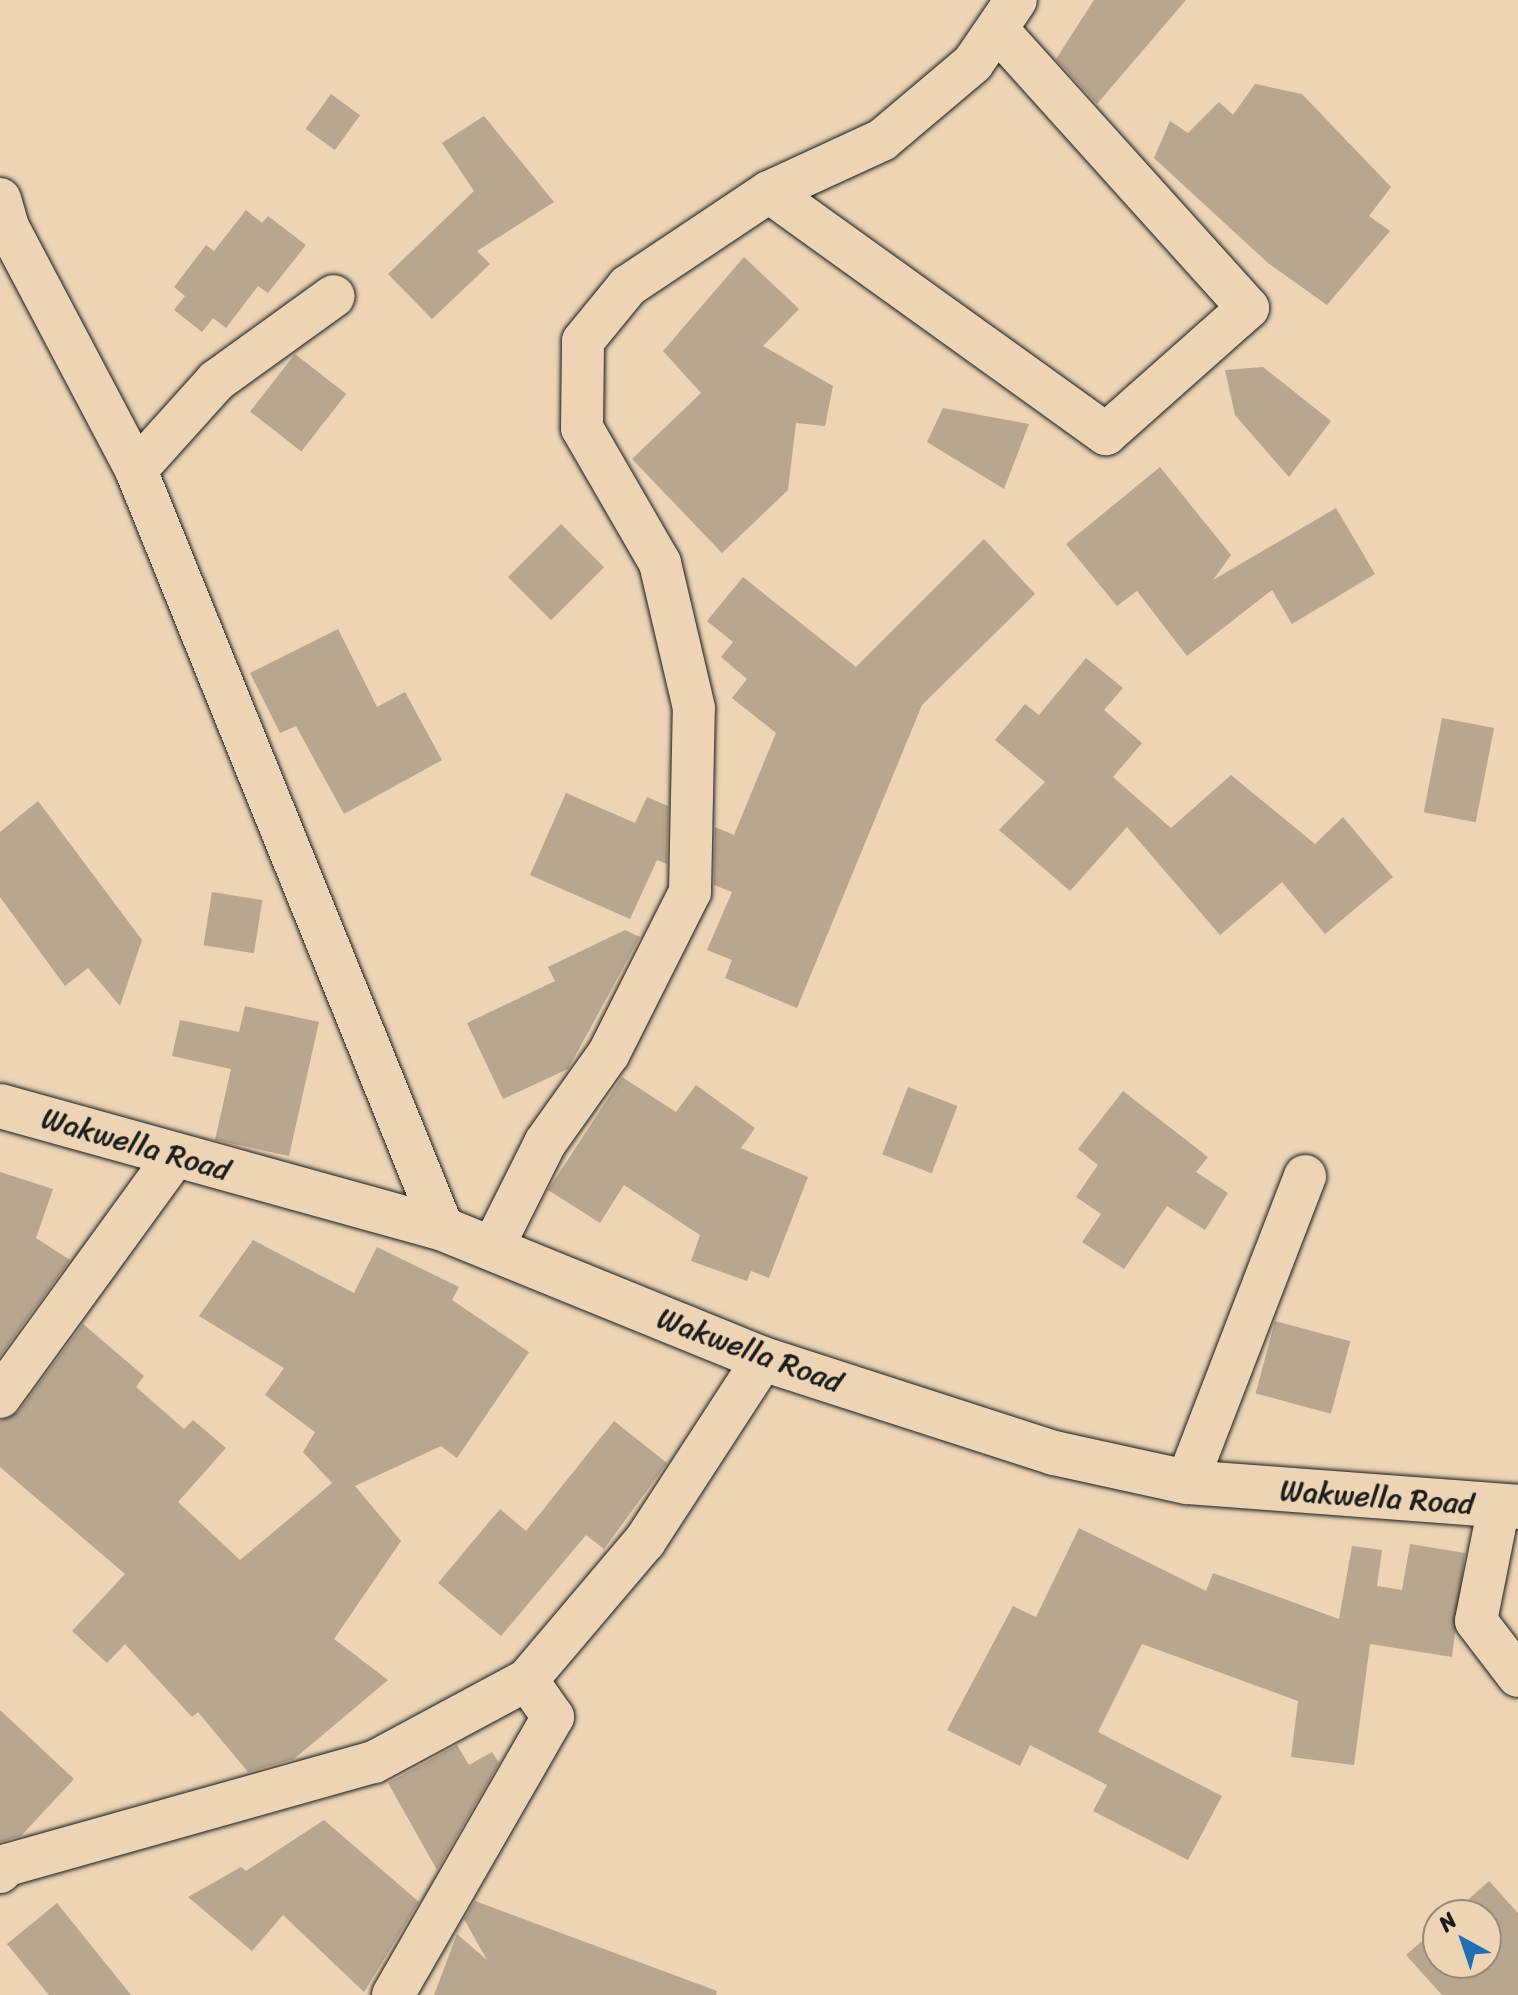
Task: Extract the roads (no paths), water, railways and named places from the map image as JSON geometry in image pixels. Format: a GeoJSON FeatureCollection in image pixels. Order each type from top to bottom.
{"type":"FeatureCollection","features":[{"type":"Feature","properties":{"kind":"main road","name":"Wakwella Road"},"geometry":{"type":"LineString","coordinates":[[0,1106],[443,1229],[763,1359],[1054,1453],[1187,1482],[1508,1506]]}},
{"type":"Feature","properties":{"kind":"street"},"geometry":{"type":"LineString","coordinates":[[492,1249],[545,1143],[609,1053],[690,892],[694,708],[660,563],[582,428],[583,341],[628,286],[769,192],[882,140],[973,63],[1007,14],[1248,308],[1106,434],[769,192]]}},
{"type":"Feature","properties":{"kind":"street"},"geometry":{"type":"LineString","coordinates":[[0,199],[8,227],[136,470],[443,1229]]}},
{"type":"Feature","properties":{"kind":"street"},"geometry":{"type":"LineString","coordinates":[[136,470],[216,381],[334,296]]}},
{"type":"Feature","properties":{"kind":"street"},"geometry":{"type":"LineString","coordinates":[[0,1397],[176,1155]]}},
{"type":"Feature","properties":{"kind":"street"},"geometry":{"type":"LineString","coordinates":[[1187,1482],[1305,1176]]}},
{"type":"Feature","properties":{"kind":"street"},"geometry":{"type":"LineString","coordinates":[[0,1872],[36,1856],[374,1762],[527,1680],[645,1541],[763,1359]]}},
{"type":"Feature","properties":{"kind":"street"},"geometry":{"type":"LineString","coordinates":[[1508,1506],[1476,1621],[1518,1676]]}},
{"type":"Feature","properties":{"kind":"street"},"geometry":{"type":"LineString","coordinates":[[393,1995],[553,1717],[527,1680]]}}]}
